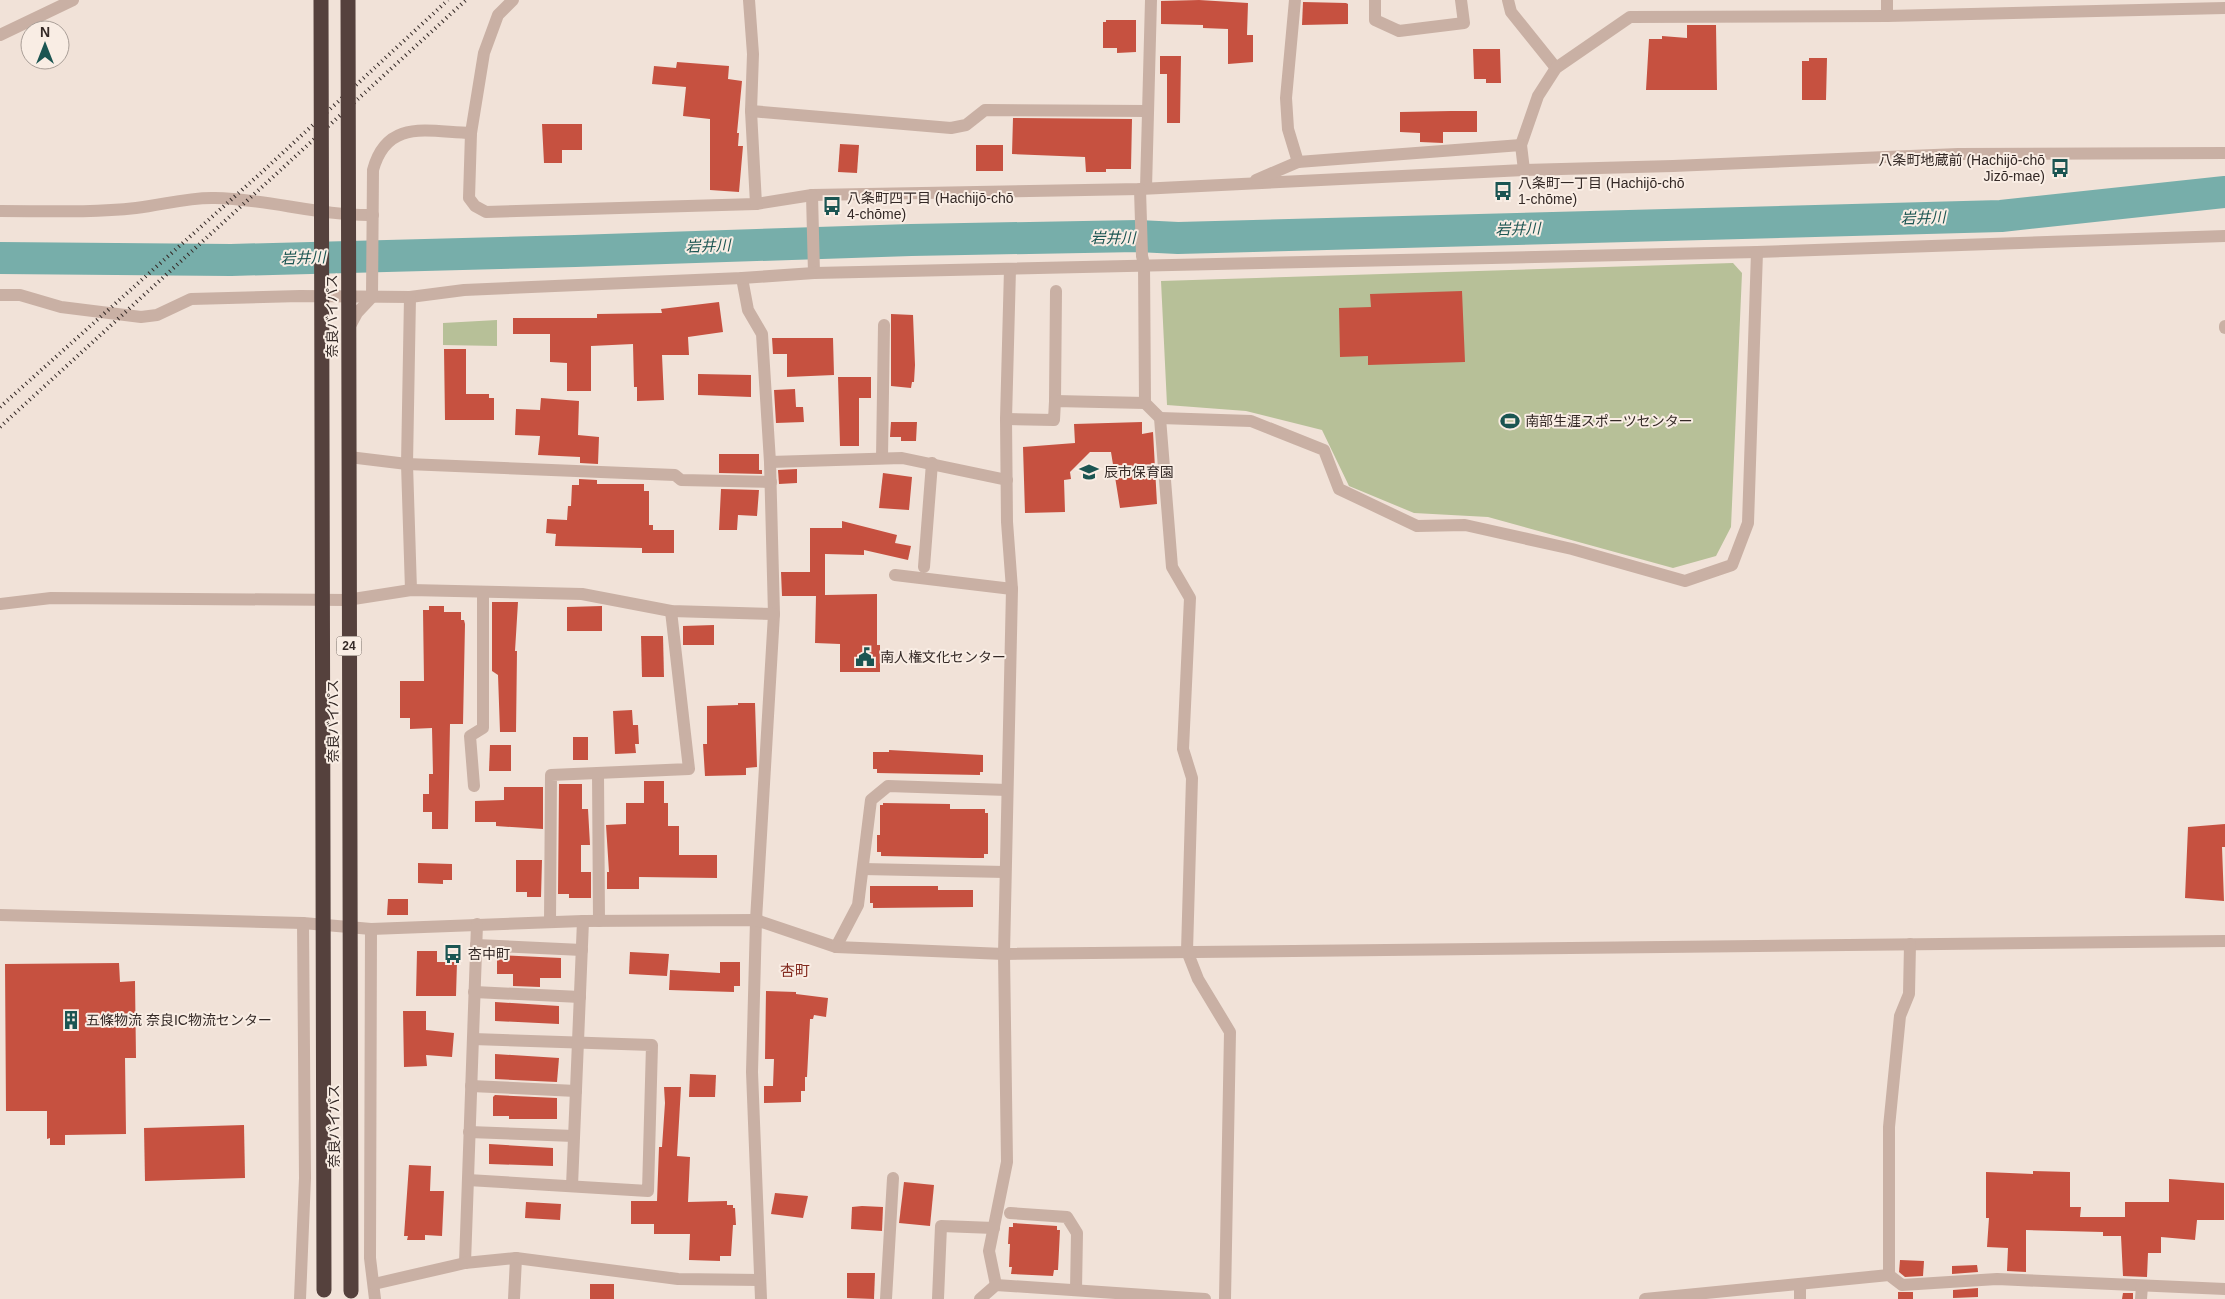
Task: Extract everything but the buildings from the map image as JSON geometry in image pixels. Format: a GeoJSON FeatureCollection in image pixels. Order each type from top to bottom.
{"type":"FeatureCollection","features":[{"type":"Feature","properties":{"kind":"highway","name":"奈良バイパス"},"geometry":{"type":"LineString","coordinates":[[321,0],[324,1290]]}},
{"type":"Feature","properties":{"kind":"highway","name":"奈良バイパス"},"geometry":{"type":"LineString","coordinates":[[348,0],[351,1291]]}},
{"type":"Feature","properties":{"kind":"street"},"geometry":{"type":"LineString","coordinates":[[0,35],[73,0]]}},
{"type":"Feature","properties":{"kind":"street"},"geometry":{"type":"LineString","coordinates":[[513,0],[498,15],[484,53],[471,133],[469,198],[475,206],[486,212],[517,213],[812,201],[1142,191],[1524,170],[1958,154],[2225,153]]}},
{"type":"Feature","properties":{"kind":"street"},"geometry":{"type":"LineString","coordinates":[[1145,403],[1142,191],[1152,0]]}},
{"type":"Feature","properties":{"kind":"street"},"geometry":{"type":"LineString","coordinates":[[1295,0],[1286,98],[1288,129],[1298,162]]}},
{"type":"Feature","properties":{"kind":"street"},"geometry":{"type":"LineString","coordinates":[[1375,0],[1375,20],[1399,31],[1464,23],[1461,0]]}},
{"type":"Feature","properties":{"kind":"street"},"geometry":{"type":"LineString","coordinates":[[1508,0],[1511,12],[1556,68]]}},
{"type":"Feature","properties":{"kind":"street"},"geometry":{"type":"LineString","coordinates":[[1887,0],[1887,16]]}},
{"type":"Feature","properties":{"kind":"street"},"geometry":{"type":"LineString","coordinates":[[750,1],[753,54],[751,111],[756,204]]}},
{"type":"Feature","properties":{"kind":"street"},"geometry":{"type":"LineString","coordinates":[[1524,170],[1521,144],[1538,96],[1556,68],[1630,17],[1887,16],[2225,8]]}},
{"type":"Feature","properties":{"kind":"street"},"geometry":{"type":"LineString","coordinates":[[751,111],[951,128],[966,124],[985,110],[1147,111]]}},
{"type":"Feature","properties":{"kind":"street"},"geometry":{"type":"LineString","coordinates":[[346,928],[349,329],[356,313],[372,291],[373,170],[377,156],[391,138],[401,133],[471,133]]}},
{"type":"Feature","properties":{"kind":"street"},"geometry":{"type":"LineString","coordinates":[[1247,184],[1298,162],[1521,144]]}},
{"type":"Feature","properties":{"kind":"street"},"geometry":{"type":"LineString","coordinates":[[0,211],[88,212],[138,208],[176,200],[215,198],[267,202],[372,220]]}},
{"type":"Feature","properties":{"kind":"street"},"geometry":{"type":"LineString","coordinates":[[812,201],[814,268]]}},
{"type":"Feature","properties":{"kind":"street"},"geometry":{"type":"LineString","coordinates":[[0,295],[20,295],[61,307],[141,317],[157,315],[191,299],[300,296],[372,291],[410,297],[464,290],[742,278],[814,268],[1010,269],[1143,260],[1757,252],[2225,236]]}},
{"type":"Feature","properties":{"kind":"street"},"geometry":{"type":"LineString","coordinates":[[1160,418],[1251,421],[1324,450],[1339,489],[1417,526],[1465,525],[1572,549],[1685,581],[1732,565],[1748,523],[1757,252]]}},
{"type":"Feature","properties":{"kind":"street"},"geometry":{"type":"LineString","coordinates":[[996,1285],[989,1251],[1007,1162],[1004,954],[1006,790],[1012,589],[1006,522],[1006,419],[1010,269]]}},
{"type":"Feature","properties":{"kind":"street"},"geometry":{"type":"LineString","coordinates":[[742,278],[748,310],[762,334],[770,462],[774,614],[756,920],[752,1072],[761,1299]]}},
{"type":"Feature","properties":{"kind":"street"},"geometry":{"type":"LineString","coordinates":[[1006,419],[1054,420],[1056,291]]}},
{"type":"Feature","properties":{"kind":"street"},"geometry":{"type":"LineString","coordinates":[[410,297],[407,464],[411,590]]}},
{"type":"Feature","properties":{"kind":"street"},"geometry":{"type":"LineString","coordinates":[[882,458],[884,325]]}},
{"type":"Feature","properties":{"kind":"street"},"geometry":{"type":"LineString","coordinates":[[1055,401],[1145,403],[1160,418],[1172,567],[1190,598],[1183,748],[1192,778],[1187,952],[1198,979],[1230,1032],[1225,1299]]}},
{"type":"Feature","properties":{"kind":"street"},"geometry":{"type":"LineString","coordinates":[[348,458],[407,464],[608,474],[675,475],[681,480],[770,482]]}},
{"type":"Feature","properties":{"kind":"street"},"geometry":{"type":"LineString","coordinates":[[770,462],[902,458],[1006,480]]}},
{"type":"Feature","properties":{"kind":"street"},"geometry":{"type":"LineString","coordinates":[[924,567],[932,463]]}},
{"type":"Feature","properties":{"kind":"street"},"geometry":{"type":"LineString","coordinates":[[895,575],[1012,589]]}},
{"type":"Feature","properties":{"kind":"street"},"geometry":{"type":"LineString","coordinates":[[0,604],[51,598],[347,600],[411,590],[483,594],[582,594],[671,611],[774,614]]}},
{"type":"Feature","properties":{"kind":"street"},"geometry":{"type":"LineString","coordinates":[[474,786],[470,736],[483,728],[483,594]]}},
{"type":"Feature","properties":{"kind":"street"},"geometry":{"type":"LineString","coordinates":[[550,922],[550,775],[689,769],[671,611]]}},
{"type":"Feature","properties":{"kind":"street"},"geometry":{"type":"LineString","coordinates":[[598,773],[599,921]]}},
{"type":"Feature","properties":{"kind":"street"},"geometry":{"type":"LineString","coordinates":[[836,947],[858,905],[871,800],[888,786],[1006,790]]}},
{"type":"Feature","properties":{"kind":"street"},"geometry":{"type":"LineString","coordinates":[[863,869],[1005,872]]}},
{"type":"Feature","properties":{"kind":"street"},"geometry":{"type":"LineString","coordinates":[[0,915],[303,923],[371,929],[583,921],[756,920],[836,947],[1004,954],[2225,942]]}},
{"type":"Feature","properties":{"kind":"street"},"geometry":{"type":"LineString","coordinates":[[572,1186],[583,921]]}},
{"type":"Feature","properties":{"kind":"street"},"geometry":{"type":"LineString","coordinates":[[300,1299],[305,1178],[303,923]]}},
{"type":"Feature","properties":{"kind":"street"},"geometry":{"type":"LineString","coordinates":[[465,1263],[477,924]]}},
{"type":"Feature","properties":{"kind":"street"},"geometry":{"type":"LineString","coordinates":[[371,929],[370,1258],[374,1299]]}},
{"type":"Feature","properties":{"kind":"street"},"geometry":{"type":"LineString","coordinates":[[1889,1275],[1889,1127],[1900,1016],[1908,994],[1910,944]]}},
{"type":"Feature","properties":{"kind":"street"},"geometry":{"type":"LineString","coordinates":[[476,945],[582,950]]}},
{"type":"Feature","properties":{"kind":"street"},"geometry":{"type":"LineString","coordinates":[[474,992],[580,997]]}},
{"type":"Feature","properties":{"kind":"street"},"geometry":{"type":"LineString","coordinates":[[468,1180],[648,1191],[652,1045],[473,1039]]}},
{"type":"Feature","properties":{"kind":"street"},"geometry":{"type":"LineString","coordinates":[[471,1086],[576,1091]]}},
{"type":"Feature","properties":{"kind":"street"},"geometry":{"type":"LineString","coordinates":[[469,1132],[574,1136]]}},
{"type":"Feature","properties":{"kind":"street"},"geometry":{"type":"LineString","coordinates":[[886,1299],[893,1178]]}},
{"type":"Feature","properties":{"kind":"street"},"geometry":{"type":"LineString","coordinates":[[1010,1213],[1067,1218],[1077,1233],[1076,1290]]}},
{"type":"Feature","properties":{"kind":"street"},"geometry":{"type":"LineString","coordinates":[[938,1299],[941,1226],[994,1228]]}},
{"type":"Feature","properties":{"kind":"street"},"geometry":{"type":"LineString","coordinates":[[374,1284],[465,1263],[516,1258],[678,1279],[760,1280]]}},
{"type":"Feature","properties":{"kind":"street"},"geometry":{"type":"LineString","coordinates":[[514,1299],[516,1258]]}},
{"type":"Feature","properties":{"kind":"street"},"geometry":{"type":"LineString","coordinates":[[1645,1299],[1889,1275],[1902,1285],[1997,1279],[2225,1288]]}},
{"type":"Feature","properties":{"kind":"street"},"geometry":{"type":"LineString","coordinates":[[1800,1284],[1800,1299]]}},
{"type":"Feature","properties":{"kind":"street"},"geometry":{"type":"LineString","coordinates":[[980,1299],[996,1285],[1056,1294],[1076,1290],[1205,1299]]}},
{"type":"Feature","properties":{"kind":"street"},"geometry":{"type":"LineString","coordinates":[[2141,1299],[2142,1286]]}},
{"type":"Feature","properties":{"kind":"green space","name":"南部生涯スポーツセンター"},"geometry":{"type":"Polygon","coordinates":[[[1733,263],[1742,273],[1731,527],[1716,556],[1673,568],[1488,517],[1414,513],[1349,486],[1322,430],[1246,411],[1167,405],[1161,281],[1733,263]]]}},
{"type":"Feature","properties":{"kind":"green space"},"geometry":{"type":"Polygon","coordinates":[[[497,320],[497,346],[443,345],[443,323],[497,320]]]}},
{"type":"Feature","properties":{"kind":"waterway","name":"岩井川"},"geometry":{"type":"LineString","coordinates":[[0,258],[231,260],[911,240],[1138,236],[1178,238],[2001,216],[2225,192]]}},
{"type":"Feature","properties":{"kind":"railway"},"geometry":{"type":"LineString","coordinates":[[0,407],[262,172],[448,0]]}},
{"type":"Feature","properties":{"kind":"railway"},"geometry":{"type":"LineString","coordinates":[[0,427],[466,0]]}},
{"type":"Feature","properties":{"kind":"place","name":"八条町地蔵前 (Hachijō-chō Jizō-mae)"},"geometry":{"type":"Point","coordinates":[2060,168]}},
{"type":"Feature","properties":{"kind":"place","name":"八条町一丁目 (Hachijō-chō 1-chōme)"},"geometry":{"type":"Point","coordinates":[1503,191]}},
{"type":"Feature","properties":{"kind":"place","name":"八条町四丁目 (Hachijō-chō 4-chōme)"},"geometry":{"type":"Point","coordinates":[832,206]}},
{"type":"Feature","properties":{"kind":"place","name":"南部生涯スポーツセンター"},"geometry":{"type":"Point","coordinates":[1510,421]}},
{"type":"Feature","properties":{"kind":"place","name":"辰市保育園"},"geometry":{"type":"Point","coordinates":[1089,472]}},
{"type":"Feature","properties":{"kind":"place","name":"南人権文化センター"},"geometry":{"type":"Point","coordinates":[865,657]}},
{"type":"Feature","properties":{"kind":"place","name":"杏中町"},"geometry":{"type":"Point","coordinates":[453,954]}},
{"type":"Feature","properties":{"kind":"place","name":"五條物流 奈良IC物流センター"},"geometry":{"type":"Point","coordinates":[71,1020]}},
{"type":"Feature","properties":{"kind":"district","name":"杏町"},"geometry":{"type":"Point","coordinates":[795,971]}}]}
